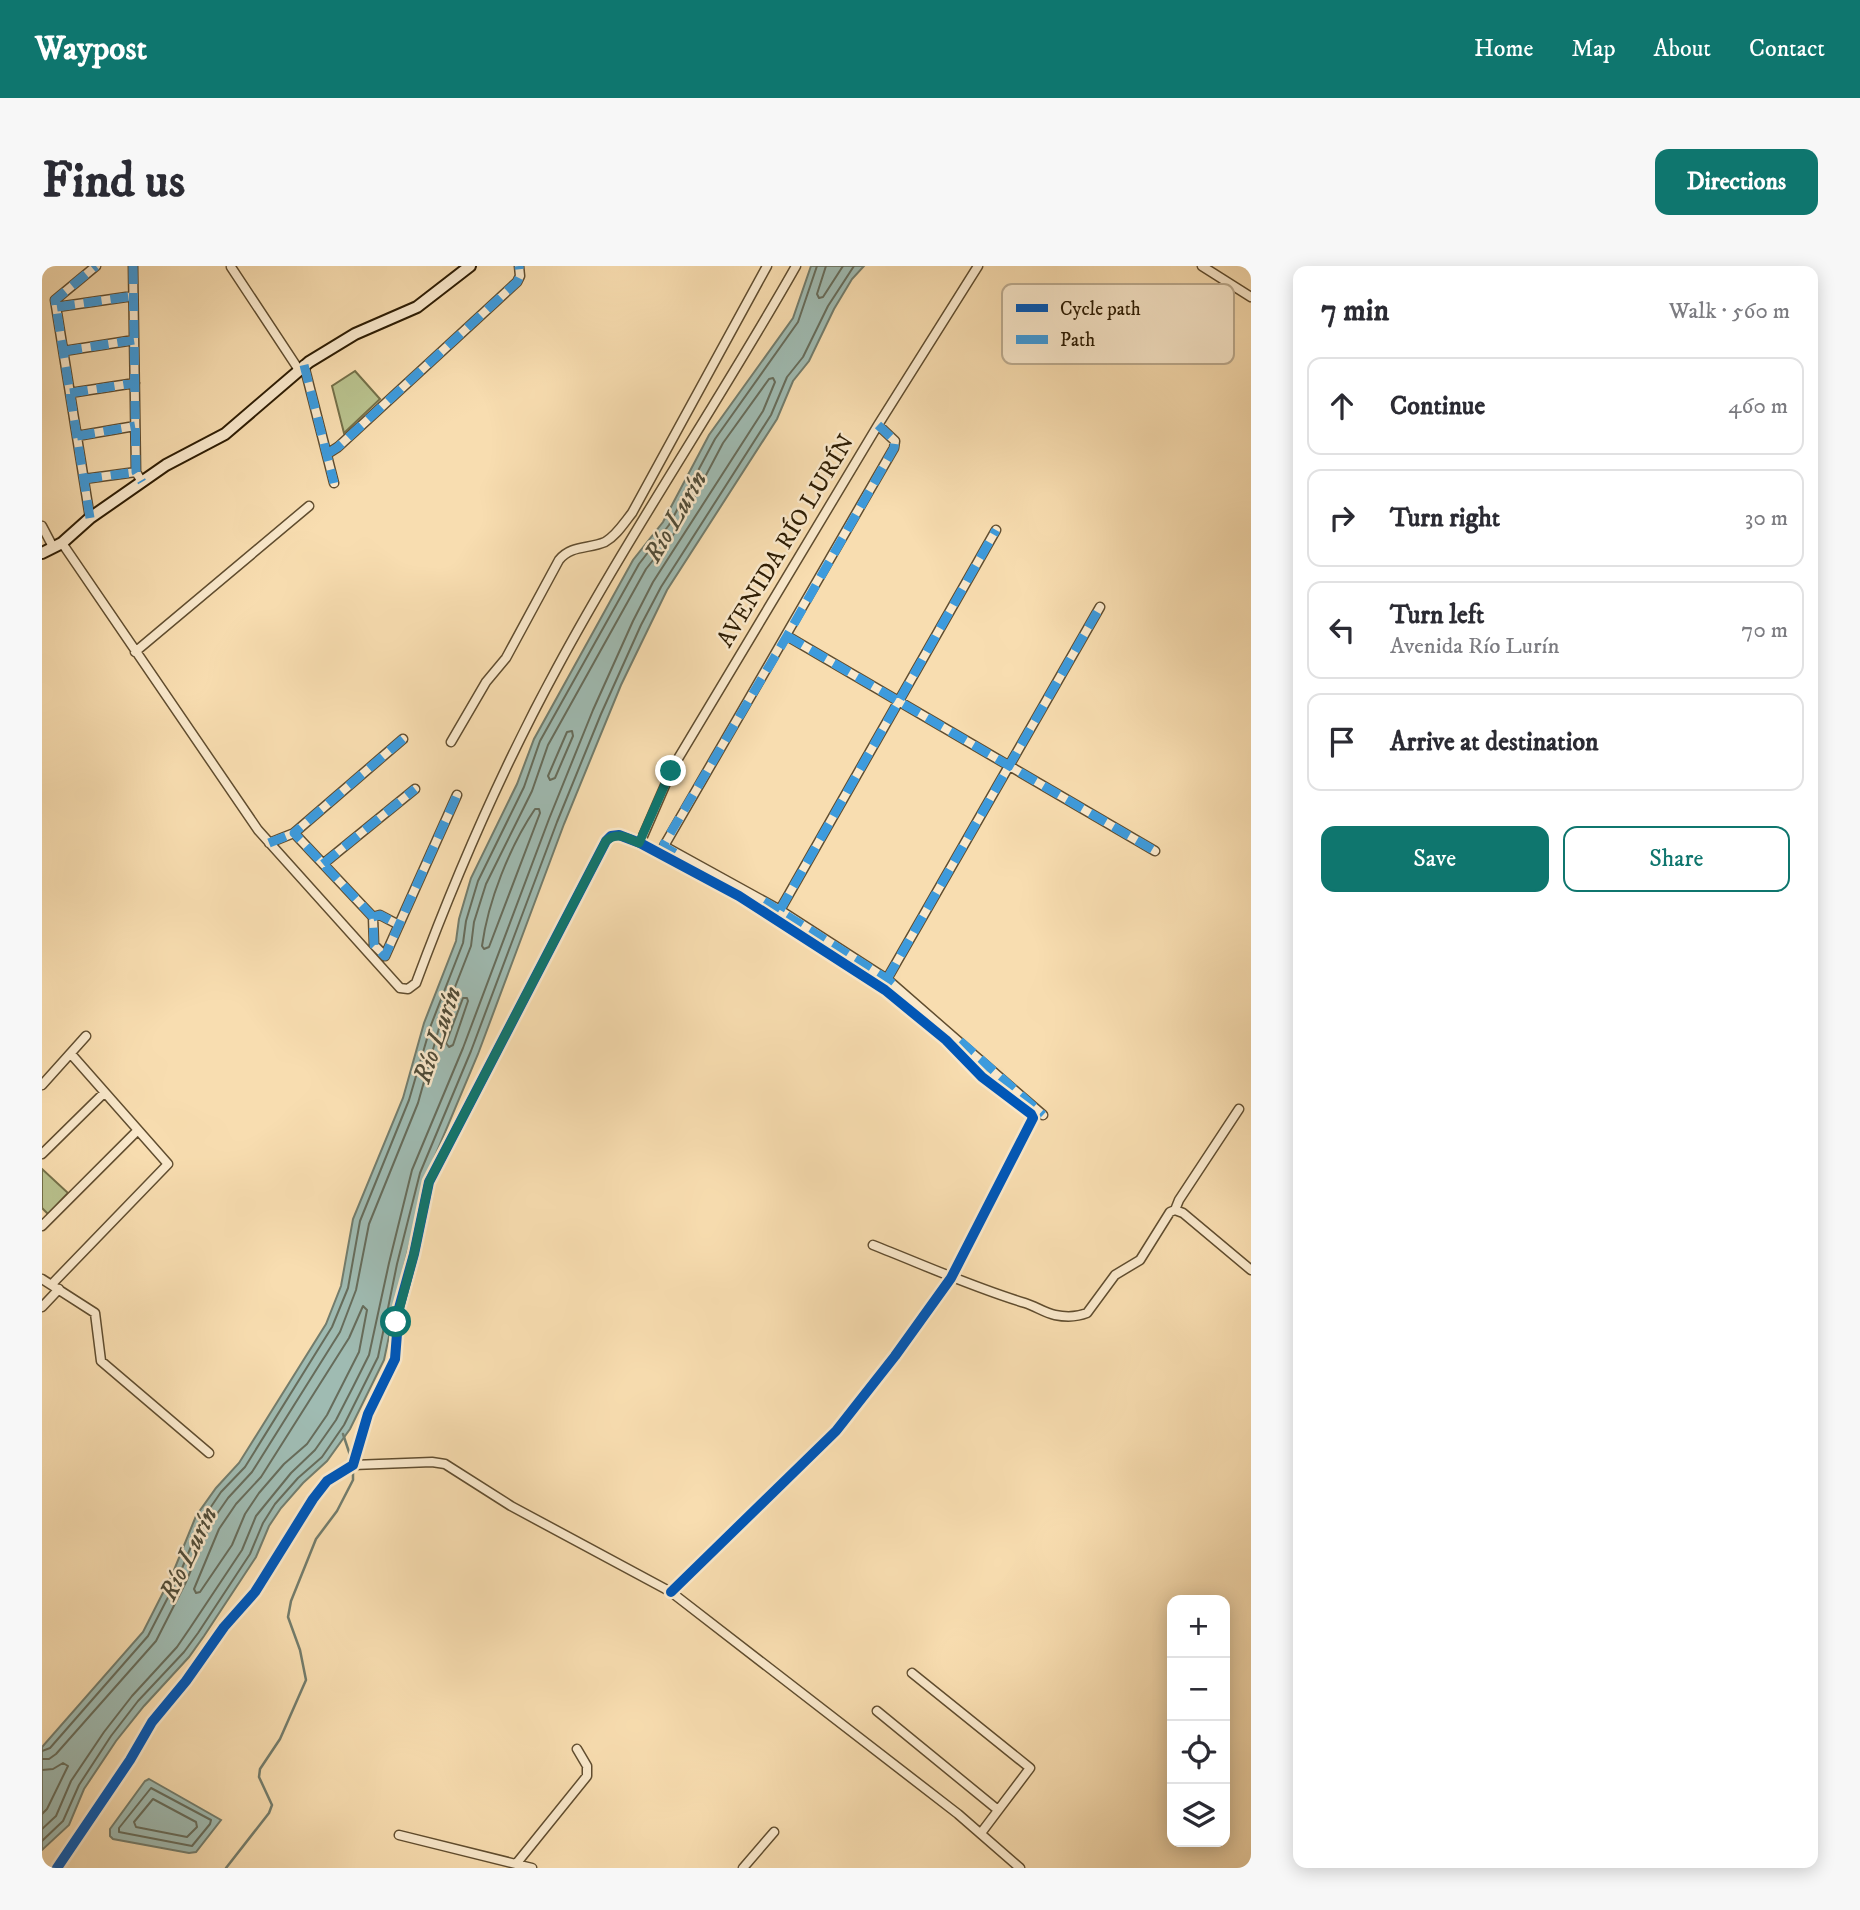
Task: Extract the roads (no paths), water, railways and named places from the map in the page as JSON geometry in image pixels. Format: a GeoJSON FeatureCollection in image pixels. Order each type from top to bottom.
{"type":"FeatureCollection","features":[{"type":"Feature","properties":{"kind":"main road"},"geometry":{"type":"LineString","coordinates":[[42,553],[57,545],[139,477],[225,435],[302,368],[355,334],[417,307],[470,266]]}},
{"type":"Feature","properties":{"kind":"street"},"geometry":{"type":"LineString","coordinates":[[90,518],[55,300],[96,266]]}},
{"type":"Feature","properties":{"kind":"street"},"geometry":{"type":"LineString","coordinates":[[84,479],[139,477],[135,426],[133,266]]}},
{"type":"Feature","properties":{"kind":"street"},"geometry":{"type":"LineString","coordinates":[[327,454],[338,447],[517,282],[519,266]]}},
{"type":"Feature","properties":{"kind":"street"},"geometry":{"type":"LineString","coordinates":[[451,742],[486,682],[506,658],[558,560],[571,550],[606,541],[632,513],[767,266]]}},
{"type":"Feature","properties":{"kind":"street"},"geometry":{"type":"LineString","coordinates":[[42,526],[135,652],[258,830],[400,988],[408,989],[416,983],[459,873],[514,752],[556,669],[796,266]]}},
{"type":"Feature","properties":{"kind":"street","name":"AVENIDA RÍO LURÍN"},"geometry":{"type":"LineString","coordinates":[[639,843],[673,767],[878,425],[978,266]]}},
{"type":"Feature","properties":{"kind":"street"},"geometry":{"type":"LineString","coordinates":[[1202,266],[1230,284]]}},
{"type":"Feature","properties":{"kind":"street"},"geometry":{"type":"LineString","coordinates":[[231,268],[302,368],[334,483]]}},
{"type":"Feature","properties":{"kind":"street"},"geometry":{"type":"LineString","coordinates":[[1234,286],[1251,297]]}},
{"type":"Feature","properties":{"kind":"street"},"geometry":{"type":"LineString","coordinates":[[57,307],[133,296]]}},
{"type":"Feature","properties":{"kind":"street"},"geometry":{"type":"LineString","coordinates":[[64,351],[134,340]]}},
{"type":"Feature","properties":{"kind":"street"},"geometry":{"type":"LineString","coordinates":[[70,393],[135,383]]}},
{"type":"Feature","properties":{"kind":"street"},"geometry":{"type":"LineString","coordinates":[[878,425],[895,441],[894,448],[664,846],[780,910],[887,979],[1043,1115]]}},
{"type":"Feature","properties":{"kind":"street"},"geometry":{"type":"LineString","coordinates":[[77,436],[135,426]]}},
{"type":"Feature","properties":{"kind":"street"},"geometry":{"type":"LineString","coordinates":[[135,652],[309,506]]}},
{"type":"Feature","properties":{"kind":"street"},"geometry":{"type":"LineString","coordinates":[[780,910],[996,530]]}},
{"type":"Feature","properties":{"kind":"street"},"geometry":{"type":"LineString","coordinates":[[887,979],[1100,607]]}},
{"type":"Feature","properties":{"kind":"street"},"geometry":{"type":"LineString","coordinates":[[787,636],[1155,850]]}},
{"type":"Feature","properties":{"kind":"street"},"geometry":{"type":"LineString","coordinates":[[269,843],[294,833],[403,739]]}},
{"type":"Feature","properties":{"kind":"street"},"geometry":{"type":"LineString","coordinates":[[323,864],[415,789]]}},
{"type":"Feature","properties":{"kind":"street"},"geometry":{"type":"LineString","coordinates":[[294,833],[373,917],[374,945],[385,956],[457,795]]}},
{"type":"Feature","properties":{"kind":"street"},"geometry":{"type":"LineString","coordinates":[[353,1465],[368,1414],[395,1359],[399,1308],[432,1176],[606,841],[611,836],[619,835],[739,896],[885,990],[946,1040],[982,1077],[1033,1118],[951,1278],[895,1356],[836,1431],[671,1592]]}},
{"type":"Feature","properties":{"kind":"street"},"geometry":{"type":"LineString","coordinates":[[373,917],[380,915],[399,925]]}},
{"type":"Feature","properties":{"kind":"street"},"geometry":{"type":"LineString","coordinates":[[44,1079],[86,1036]]}},
{"type":"Feature","properties":{"kind":"street"},"geometry":{"type":"LineString","coordinates":[[42,1307],[56,1287],[168,1165],[71,1054]]}},
{"type":"Feature","properties":{"kind":"street"},"geometry":{"type":"LineString","coordinates":[[42,1154],[104,1093]]}},
{"type":"Feature","properties":{"kind":"street"},"geometry":{"type":"LineString","coordinates":[[873,1245],[951,1278],[1028,1303],[1052,1315],[1084,1314],[1115,1276],[1133,1267],[1140,1260],[1239,1109]]}},
{"type":"Feature","properties":{"kind":"street"},"geometry":{"type":"LineString","coordinates":[[42,1226],[138,1130]]}},
{"type":"Feature","properties":{"kind":"street"},"geometry":{"type":"LineString","coordinates":[[1175,1210],[1251,1269]]}},
{"type":"Feature","properties":{"kind":"street"},"geometry":{"type":"LineString","coordinates":[[42,1279],[97,1315],[99,1354],[105,1366],[209,1453]]}},
{"type":"Feature","properties":{"kind":"street"},"geometry":{"type":"LineString","coordinates":[[57,1868],[131,1760],[152,1722],[186,1681],[224,1627],[255,1592],[327,1481],[353,1465],[432,1462],[445,1464],[520,1511],[671,1592],[981,1832],[1020,1868]]}},
{"type":"Feature","properties":{"kind":"street"},"geometry":{"type":"LineString","coordinates":[[912,1673],[1030,1768],[981,1832]]}},
{"type":"Feature","properties":{"kind":"street"},"geometry":{"type":"LineString","coordinates":[[877,1712],[998,1810]]}},
{"type":"Feature","properties":{"kind":"street"},"geometry":{"type":"LineString","coordinates":[[516,1864],[587,1776],[587,1766],[576,1749]]}},
{"type":"Feature","properties":{"kind":"street"},"geometry":{"type":"LineString","coordinates":[[743,1868],[774,1832]]}},
{"type":"Feature","properties":{"kind":"street"},"geometry":{"type":"LineString","coordinates":[[399,1835],[532,1868]]}},
{"type":"Feature","properties":{"kind":"water","name":"Río Lurín"},"geometry":{"type":"Polygon","coordinates":[[[811,266],[864,266],[852,279],[809,361],[793,381],[777,419],[667,590],[621,685],[564,824],[478,1054],[427,1175],[384,1360],[350,1429],[327,1461],[281,1508],[269,1526],[256,1557],[204,1636],[116,1741],[84,1789],[69,1825],[42,1850],[42,1747],[143,1632],[172,1575],[196,1516],[216,1488],[239,1463],[326,1324],[341,1286],[353,1219],[403,1098],[424,1023],[456,941],[459,919],[471,878],[517,784],[534,739],[633,560],[663,522],[709,435],[793,318],[811,266]]]}},
{"type":"Feature","properties":{"kind":"water"},"geometry":{"type":"Polygon","coordinates":[[[149,1779],[221,1820],[196,1852],[113,1839],[110,1836],[110,1829],[149,1779]]]}},
{"type":"Feature","properties":{"kind":"waterway"},"geometry":{"type":"LineString","coordinates":[[343,1434],[352,1461]]}},
{"type":"Feature","properties":{"kind":"waterway"},"geometry":{"type":"LineString","coordinates":[[226,1868],[269,1813],[272,1805],[259,1777],[260,1769],[280,1739],[306,1680],[300,1650],[288,1617],[291,1601],[316,1539],[337,1511],[353,1480],[353,1468]]}}]}
